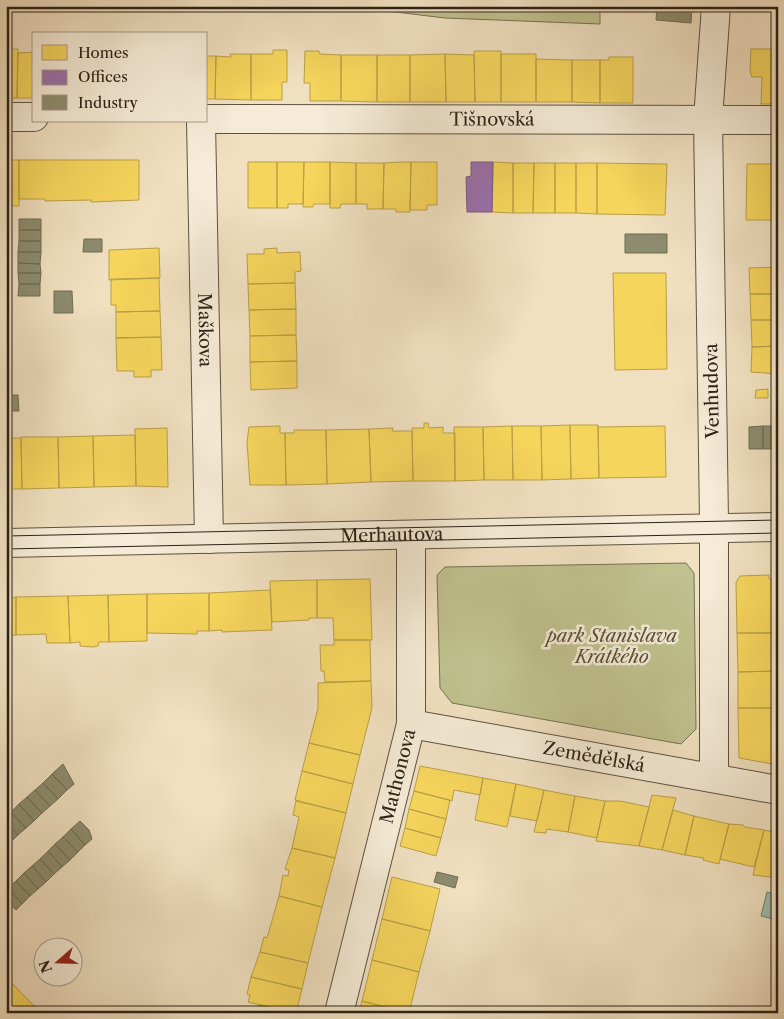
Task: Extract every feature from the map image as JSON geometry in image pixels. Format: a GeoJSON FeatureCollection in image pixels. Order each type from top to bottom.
{"type":"FeatureCollection","features":[{"type":"Feature","properties":{"kind":"street","name":"Venhudova"},"geometry":{"type":"LineString","coordinates":[[714,777],[714,528],[708,119],[716,6]]}},
{"type":"Feature","properties":{"kind":"street"},"geometry":{"type":"LineString","coordinates":[[6,117],[32,117]]}},
{"type":"Feature","properties":{"kind":"street","name":"Tišnovská"},"geometry":{"type":"LineString","coordinates":[[208,119],[778,120]]}},
{"type":"Feature","properties":{"kind":"street","name":"Maškova"},"geometry":{"type":"LineString","coordinates":[[201,122],[209,539]]}},
{"type":"Feature","properties":{"kind":"street","name":"Merhautova"},"geometry":{"type":"LineString","coordinates":[[6,543],[778,527]]}},
{"type":"Feature","properties":{"kind":"street","name":"Mathonova"},"geometry":{"type":"LineString","coordinates":[[339,1013],[411,724],[411,535]]}},
{"type":"Feature","properties":{"kind":"street","name":"Zemědělská"},"geometry":{"type":"LineString","coordinates":[[411,724],[778,790]]}},
{"type":"Feature","properties":{"kind":"green space"},"geometry":{"type":"Polygon","coordinates":[[[346,6],[600,6],[600,24],[445,18],[346,6]]]}},
{"type":"Feature","properties":{"kind":"green space","name":"park Stanislava Krátkého"},"geometry":{"type":"Polygon","coordinates":[[[686,563],[694,573],[696,729],[681,744],[452,703],[440,688],[437,575],[445,567],[686,563]]]}},
{"type":"Feature","properties":{"kind":"shaded area"},"geometry":{"type":"Polygon","coordinates":[[[767,892],[778,895],[773,919],[761,916],[767,892]]]}},
{"type":"Feature","properties":{"kind":"building: Homes"},"geometry":{"type":"Polygon","coordinates":[[[6,49],[18,49],[17,98],[6,98],[6,49]]]}},
{"type":"Feature","properties":{"kind":"building: Homes"},"geometry":{"type":"Polygon","coordinates":[[[751,49],[778,49],[778,104],[761,104],[762,77],[752,77],[750,71],[751,49]]]}},
{"type":"Feature","properties":{"kind":"building: Homes"},"geometry":{"type":"Polygon","coordinates":[[[273,50],[287,50],[287,82],[282,82],[282,100],[251,100],[251,54],[273,54],[273,50]]]}},
{"type":"Feature","properties":{"kind":"building: Homes"},"geometry":{"type":"Polygon","coordinates":[[[305,51],[319,51],[320,54],[341,55],[341,101],[310,101],[310,83],[304,83],[305,51]]]}},
{"type":"Feature","properties":{"kind":"building: Homes"},"geometry":{"type":"Polygon","coordinates":[[[474,51],[501,51],[501,102],[475,102],[474,51]]]}},
{"type":"Feature","properties":{"kind":"building: Homes"},"geometry":{"type":"Polygon","coordinates":[[[32,52],[32,98],[17,98],[18,53],[32,52]]]}},
{"type":"Feature","properties":{"kind":"building: Homes"},"geometry":{"type":"Polygon","coordinates":[[[230,54],[251,54],[251,100],[215,99],[216,56],[231,57],[230,54]]]}},
{"type":"Feature","properties":{"kind":"building: Homes"},"geometry":{"type":"Polygon","coordinates":[[[445,54],[446,102],[410,102],[410,55],[445,54]]]}},
{"type":"Feature","properties":{"kind":"building: Homes"},"geometry":{"type":"Polygon","coordinates":[[[445,54],[474,55],[475,102],[446,102],[445,54]]]}},
{"type":"Feature","properties":{"kind":"building: Homes"},"geometry":{"type":"Polygon","coordinates":[[[501,54],[536,54],[536,102],[501,102],[501,54]]]}},
{"type":"Feature","properties":{"kind":"building: Homes"},"geometry":{"type":"Polygon","coordinates":[[[341,55],[377,55],[377,102],[341,101],[341,55]]]}},
{"type":"Feature","properties":{"kind":"building: Homes"},"geometry":{"type":"Polygon","coordinates":[[[377,55],[410,55],[410,102],[377,102],[377,55]]]}},
{"type":"Feature","properties":{"kind":"building: Homes"},"geometry":{"type":"Polygon","coordinates":[[[208,56],[216,56],[215,99],[208,99],[208,56]]]}},
{"type":"Feature","properties":{"kind":"building: Homes"},"geometry":{"type":"Polygon","coordinates":[[[609,57],[633,57],[633,103],[600,103],[600,60],[609,60],[609,57]]]}},
{"type":"Feature","properties":{"kind":"building: Homes"},"geometry":{"type":"Polygon","coordinates":[[[536,59],[572,60],[572,102],[536,102],[536,59]]]}},
{"type":"Feature","properties":{"kind":"building: Homes"},"geometry":{"type":"Polygon","coordinates":[[[572,60],[600,60],[600,103],[572,102],[572,60]]]}},
{"type":"Feature","properties":{"kind":"building: Homes"},"geometry":{"type":"Polygon","coordinates":[[[6,157],[9,157],[8,160],[19,160],[19,206],[6,206],[6,157]]]}},
{"type":"Feature","properties":{"kind":"building: Homes"},"geometry":{"type":"Polygon","coordinates":[[[19,160],[139,160],[139,200],[91,202],[91,200],[45,201],[45,199],[19,199],[19,160]]]}},
{"type":"Feature","properties":{"kind":"building: Homes"},"geometry":{"type":"Polygon","coordinates":[[[248,162],[277,162],[277,208],[248,208],[248,162]]]}},
{"type":"Feature","properties":{"kind":"building: Homes"},"geometry":{"type":"Polygon","coordinates":[[[277,162],[304,162],[303,204],[288,204],[288,208],[277,208],[277,162]]]}},
{"type":"Feature","properties":{"kind":"building: Homes"},"geometry":{"type":"Polygon","coordinates":[[[304,162],[330,162],[330,204],[314,204],[313,207],[303,207],[304,162]]]}},
{"type":"Feature","properties":{"kind":"building: Homes"},"geometry":{"type":"Polygon","coordinates":[[[330,162],[356,163],[356,204],[341,204],[340,208],[330,208],[330,162]]]}},
{"type":"Feature","properties":{"kind":"building: Homes"},"geometry":{"type":"Polygon","coordinates":[[[411,162],[410,212],[396,212],[396,209],[383,209],[384,163],[411,162]]]}},
{"type":"Feature","properties":{"kind":"building: Homes"},"geometry":{"type":"Polygon","coordinates":[[[411,162],[437,162],[437,205],[427,205],[427,210],[410,210],[411,162]]]}},
{"type":"Feature","properties":{"kind":"building: Homes"},"geometry":{"type":"Polygon","coordinates":[[[493,162],[513,163],[513,213],[492,212],[493,162]]]}},
{"type":"Feature","properties":{"kind":"building: Homes"},"geometry":{"type":"Polygon","coordinates":[[[356,163],[384,163],[383,209],[367,209],[367,204],[356,204],[356,163]]]}},
{"type":"Feature","properties":{"kind":"building: Homes"},"geometry":{"type":"Polygon","coordinates":[[[513,163],[534,163],[533,213],[513,213],[513,163]]]}},
{"type":"Feature","properties":{"kind":"building: Homes"},"geometry":{"type":"Polygon","coordinates":[[[534,163],[555,163],[555,213],[533,213],[534,163]]]}},
{"type":"Feature","properties":{"kind":"building: Homes"},"geometry":{"type":"Polygon","coordinates":[[[555,163],[576,163],[576,213],[555,213],[555,163]]]}},
{"type":"Feature","properties":{"kind":"building: Homes"},"geometry":{"type":"Polygon","coordinates":[[[576,163],[597,163],[597,214],[576,213],[576,163]]]}},
{"type":"Feature","properties":{"kind":"building: Homes"},"geometry":{"type":"Polygon","coordinates":[[[597,163],[667,164],[665,215],[597,214],[597,163]]]}},
{"type":"Feature","properties":{"kind":"building: Homes"},"geometry":{"type":"Polygon","coordinates":[[[747,164],[778,164],[778,220],[746,220],[747,164]]]}},
{"type":"Feature","properties":{"kind":"building: Homes"},"geometry":{"type":"Polygon","coordinates":[[[159,248],[160,278],[109,280],[109,250],[159,248]]]}},
{"type":"Feature","properties":{"kind":"building: Homes"},"geometry":{"type":"Polygon","coordinates":[[[277,248],[277,253],[300,252],[301,271],[295,272],[295,283],[248,284],[247,254],[264,254],[264,249],[277,248]]]}},
{"type":"Feature","properties":{"kind":"building: Homes"},"geometry":{"type":"Polygon","coordinates":[[[778,267],[778,294],[750,294],[749,268],[778,267]]]}},
{"type":"Feature","properties":{"kind":"building: Homes"},"geometry":{"type":"Polygon","coordinates":[[[613,273],[666,273],[667,369],[615,370],[613,273]]]}},
{"type":"Feature","properties":{"kind":"building: Homes"},"geometry":{"type":"Polygon","coordinates":[[[159,278],[160,311],[116,312],[116,305],[111,305],[111,279],[159,278]]]}},
{"type":"Feature","properties":{"kind":"building: Homes"},"geometry":{"type":"Polygon","coordinates":[[[295,283],[296,309],[249,310],[248,284],[295,283]]]}},
{"type":"Feature","properties":{"kind":"building: Homes"},"geometry":{"type":"Polygon","coordinates":[[[750,294],[778,294],[778,320],[751,320],[750,294]]]}},
{"type":"Feature","properties":{"kind":"building: Homes"},"geometry":{"type":"Polygon","coordinates":[[[296,309],[296,335],[250,336],[249,310],[296,309]]]}},
{"type":"Feature","properties":{"kind":"building: Homes"},"geometry":{"type":"Polygon","coordinates":[[[160,311],[161,337],[116,338],[116,312],[160,311]]]}},
{"type":"Feature","properties":{"kind":"building: Homes"},"geometry":{"type":"Polygon","coordinates":[[[751,320],[778,320],[778,346],[752,347],[751,320]]]}},
{"type":"Feature","properties":{"kind":"building: Homes"},"geometry":{"type":"Polygon","coordinates":[[[296,335],[297,361],[250,362],[250,336],[296,335]]]}},
{"type":"Feature","properties":{"kind":"building: Homes"},"geometry":{"type":"Polygon","coordinates":[[[161,337],[162,370],[151,370],[151,377],[134,377],[134,371],[117,371],[116,338],[161,337]]]}},
{"type":"Feature","properties":{"kind":"building: Homes"},"geometry":{"type":"Polygon","coordinates":[[[778,346],[778,374],[751,372],[752,347],[778,346]]]}},
{"type":"Feature","properties":{"kind":"building: Homes"},"geometry":{"type":"Polygon","coordinates":[[[297,361],[297,388],[251,390],[250,362],[297,361]]]}},
{"type":"Feature","properties":{"kind":"building: Homes"},"geometry":{"type":"Polygon","coordinates":[[[768,389],[768,398],[755,398],[756,390],[768,389]]]}},
{"type":"Feature","properties":{"kind":"building: Homes"},"geometry":{"type":"Polygon","coordinates":[[[424,423],[428,423],[429,428],[443,427],[443,433],[455,433],[455,481],[413,481],[412,428],[424,428],[424,423]]]}},
{"type":"Feature","properties":{"kind":"building: Homes"},"geometry":{"type":"Polygon","coordinates":[[[570,425],[598,425],[599,478],[571,479],[570,425]]]}},
{"type":"Feature","properties":{"kind":"building: Homes"},"geometry":{"type":"Polygon","coordinates":[[[570,425],[571,479],[542,480],[541,426],[570,425]]]}},
{"type":"Feature","properties":{"kind":"building: Homes"},"geometry":{"type":"Polygon","coordinates":[[[280,426],[280,433],[285,433],[286,485],[250,485],[247,442],[249,427],[280,426]]]}},
{"type":"Feature","properties":{"kind":"building: Homes"},"geometry":{"type":"Polygon","coordinates":[[[512,426],[513,480],[484,480],[483,427],[512,426]]]}},
{"type":"Feature","properties":{"kind":"building: Homes"},"geometry":{"type":"Polygon","coordinates":[[[512,426],[541,426],[542,480],[513,480],[512,426]]]}},
{"type":"Feature","properties":{"kind":"building: Homes"},"geometry":{"type":"Polygon","coordinates":[[[665,426],[666,477],[599,478],[598,427],[665,426]]]}},
{"type":"Feature","properties":{"kind":"building: Homes"},"geometry":{"type":"Polygon","coordinates":[[[454,427],[483,427],[484,480],[455,481],[454,427]]]}},
{"type":"Feature","properties":{"kind":"building: Homes"},"geometry":{"type":"Polygon","coordinates":[[[167,428],[168,487],[136,486],[135,429],[167,428]]]}},
{"type":"Feature","properties":{"kind":"building: Homes"},"geometry":{"type":"Polygon","coordinates":[[[393,428],[392,431],[412,431],[413,481],[371,482],[369,429],[393,428]]]}},
{"type":"Feature","properties":{"kind":"building: Homes"},"geometry":{"type":"Polygon","coordinates":[[[369,429],[371,482],[327,484],[326,430],[369,429]]]}},
{"type":"Feature","properties":{"kind":"building: Homes"},"geometry":{"type":"Polygon","coordinates":[[[294,430],[326,430],[327,484],[286,485],[285,433],[294,433],[294,430]]]}},
{"type":"Feature","properties":{"kind":"building: Homes"},"geometry":{"type":"Polygon","coordinates":[[[135,435],[136,486],[94,487],[93,436],[135,435]]]}},
{"type":"Feature","properties":{"kind":"building: Homes"},"geometry":{"type":"Polygon","coordinates":[[[93,436],[94,487],[59,488],[58,437],[93,436]]]}},
{"type":"Feature","properties":{"kind":"building: Homes"},"geometry":{"type":"Polygon","coordinates":[[[21,437],[58,437],[59,488],[22,489],[21,437]]]}},
{"type":"Feature","properties":{"kind":"building: Homes"},"geometry":{"type":"Polygon","coordinates":[[[6,438],[21,438],[22,489],[6,489],[6,438]]]}},
{"type":"Feature","properties":{"kind":"building: Homes"},"geometry":{"type":"Polygon","coordinates":[[[769,575],[769,579],[778,579],[778,633],[737,633],[736,583],[738,579],[740,576],[769,575]]]}},
{"type":"Feature","properties":{"kind":"building: Homes"},"geometry":{"type":"Polygon","coordinates":[[[370,579],[372,640],[334,640],[333,618],[317,618],[317,580],[370,579]]]}},
{"type":"Feature","properties":{"kind":"building: Homes"},"geometry":{"type":"Polygon","coordinates":[[[317,580],[317,618],[272,622],[270,581],[317,580]]]}},
{"type":"Feature","properties":{"kind":"building: Homes"},"geometry":{"type":"Polygon","coordinates":[[[270,590],[272,630],[209,631],[209,593],[270,590]]]}},
{"type":"Feature","properties":{"kind":"building: Homes"},"geometry":{"type":"Polygon","coordinates":[[[209,593],[209,631],[197,631],[197,634],[147,633],[147,594],[209,593]]]}},
{"type":"Feature","properties":{"kind":"building: Homes"},"geometry":{"type":"Polygon","coordinates":[[[147,594],[147,641],[109,642],[108,595],[147,594]]]}},
{"type":"Feature","properties":{"kind":"building: Homes"},"geometry":{"type":"Polygon","coordinates":[[[108,595],[109,642],[99,642],[98,646],[92,647],[80,646],[80,642],[70,643],[68,596],[108,595]]]}},
{"type":"Feature","properties":{"kind":"building: Homes"},"geometry":{"type":"Polygon","coordinates":[[[68,596],[70,643],[47,643],[46,634],[16,635],[16,597],[68,596]]]}},
{"type":"Feature","properties":{"kind":"building: Homes"},"geometry":{"type":"Polygon","coordinates":[[[16,597],[16,635],[6,636],[6,598],[16,597]]]}},
{"type":"Feature","properties":{"kind":"building: Homes"},"geometry":{"type":"Polygon","coordinates":[[[737,633],[778,633],[778,671],[738,672],[737,633]]]}},
{"type":"Feature","properties":{"kind":"building: Homes"},"geometry":{"type":"Polygon","coordinates":[[[334,640],[370,640],[371,681],[325,682],[324,671],[321,671],[320,645],[334,645],[334,640]]]}},
{"type":"Feature","properties":{"kind":"building: Homes"},"geometry":{"type":"Polygon","coordinates":[[[778,671],[778,708],[738,708],[738,672],[778,671]]]}},
{"type":"Feature","properties":{"kind":"building: Homes"},"geometry":{"type":"Polygon","coordinates":[[[371,681],[372,708],[360,755],[309,743],[318,708],[318,683],[371,681]]]}},
{"type":"Feature","properties":{"kind":"building: Homes"},"geometry":{"type":"Polygon","coordinates":[[[738,708],[778,708],[778,725],[774,724],[774,731],[778,732],[778,765],[739,758],[738,708]]]}},
{"type":"Feature","properties":{"kind":"building: Homes"},"geometry":{"type":"Polygon","coordinates":[[[309,743],[360,755],[353,784],[302,771],[309,743]]]}},
{"type":"Feature","properties":{"kind":"building: Homes"},"geometry":{"type":"Polygon","coordinates":[[[420,766],[483,778],[480,795],[454,790],[452,801],[414,791],[420,766]]]}},
{"type":"Feature","properties":{"kind":"building: Homes"},"geometry":{"type":"Polygon","coordinates":[[[302,771],[353,784],[346,813],[295,800],[302,771]]]}},
{"type":"Feature","properties":{"kind":"building: Homes"},"geometry":{"type":"Polygon","coordinates":[[[483,778],[516,784],[507,827],[475,820],[483,778]]]}},
{"type":"Feature","properties":{"kind":"building: Homes"},"geometry":{"type":"Polygon","coordinates":[[[516,784],[544,790],[537,821],[510,816],[516,784]]]}},
{"type":"Feature","properties":{"kind":"building: Homes"},"geometry":{"type":"Polygon","coordinates":[[[544,790],[575,796],[568,832],[547,829],[546,833],[534,832],[544,790]]]}},
{"type":"Feature","properties":{"kind":"building: Homes"},"geometry":{"type":"Polygon","coordinates":[[[414,791],[450,800],[446,819],[409,809],[414,791]]]}},
{"type":"Feature","properties":{"kind":"building: Homes"},"geometry":{"type":"Polygon","coordinates":[[[652,795],[676,798],[662,850],[639,846],[652,795]]]}},
{"type":"Feature","properties":{"kind":"building: Homes"},"geometry":{"type":"Polygon","coordinates":[[[575,796],[605,801],[597,838],[568,832],[575,796]]]}},
{"type":"Feature","properties":{"kind":"building: Homes"},"geometry":{"type":"Polygon","coordinates":[[[296,801],[346,813],[335,858],[292,848],[299,817],[293,815],[296,801]]]}},
{"type":"Feature","properties":{"kind":"building: Homes"},"geometry":{"type":"Polygon","coordinates":[[[605,801],[620,801],[649,807],[639,846],[596,841],[605,801]]]}},
{"type":"Feature","properties":{"kind":"building: Homes"},"geometry":{"type":"Polygon","coordinates":[[[409,809],[446,819],[441,838],[405,828],[409,809]]]}},
{"type":"Feature","properties":{"kind":"building: Homes"},"geometry":{"type":"Polygon","coordinates":[[[673,810],[694,816],[685,855],[662,850],[673,810]]]}},
{"type":"Feature","properties":{"kind":"building: Homes"},"geometry":{"type":"Polygon","coordinates":[[[694,816],[729,824],[719,864],[703,860],[704,858],[685,855],[694,816]]]}},
{"type":"Feature","properties":{"kind":"building: Homes"},"geometry":{"type":"Polygon","coordinates":[[[729,824],[764,830],[754,867],[720,859],[729,824]]]}},
{"type":"Feature","properties":{"kind":"building: Homes"},"geometry":{"type":"Polygon","coordinates":[[[405,828],[441,838],[436,856],[400,846],[405,828]]]}},
{"type":"Feature","properties":{"kind":"building: Homes"},"geometry":{"type":"Polygon","coordinates":[[[764,830],[778,833],[778,878],[753,875],[764,830]]]}},
{"type":"Feature","properties":{"kind":"building: Homes"},"geometry":{"type":"Polygon","coordinates":[[[292,848],[335,858],[322,907],[279,896],[283,875],[288,876],[289,870],[285,869],[292,848]]]}},
{"type":"Feature","properties":{"kind":"building: Homes"},"geometry":{"type":"Polygon","coordinates":[[[392,877],[440,889],[430,931],[382,919],[392,877]]]}},
{"type":"Feature","properties":{"kind":"building: Homes"},"geometry":{"type":"Polygon","coordinates":[[[279,896],[322,907],[308,963],[260,952],[264,937],[267,938],[279,896]]]}},
{"type":"Feature","properties":{"kind":"building: Homes"},"geometry":{"type":"Polygon","coordinates":[[[382,919],[430,931],[419,972],[372,960],[382,919]]]}},
{"type":"Feature","properties":{"kind":"building: Homes"},"geometry":{"type":"Polygon","coordinates":[[[260,952],[308,963],[302,989],[251,977],[260,952]]]}},
{"type":"Feature","properties":{"kind":"building: Homes"},"geometry":{"type":"Polygon","coordinates":[[[372,960],[419,972],[409,1013],[362,1001],[372,960]]]}},
{"type":"Feature","properties":{"kind":"building: Homes"},"geometry":{"type":"Polygon","coordinates":[[[251,977],[302,989],[296,1013],[248,1002],[250,995],[247,994],[251,977]]]}},
{"type":"Feature","properties":{"kind":"building: Homes"},"geometry":{"type":"Polygon","coordinates":[[[9,980],[40,1013],[6,1013],[6,983],[9,980]]]}},
{"type":"Feature","properties":{"kind":"building: Homes"},"geometry":{"type":"Polygon","coordinates":[[[362,1001],[407,1013],[359,1013],[362,1001]]]}},
{"type":"Feature","properties":{"kind":"building: Homes"},"geometry":{"type":"Polygon","coordinates":[[[259,1005],[291,1013],[257,1013],[259,1005]]]}},
{"type":"Feature","properties":{"kind":"building: Offices"},"geometry":{"type":"Polygon","coordinates":[[[471,162],[493,162],[492,212],[467,212],[466,177],[471,176],[471,162]]]}},
{"type":"Feature","properties":{"kind":"building: Industry"},"geometry":{"type":"Polygon","coordinates":[[[657,6],[692,6],[691,23],[656,20],[657,6]]]}},
{"type":"Feature","properties":{"kind":"building: Industry"},"geometry":{"type":"Polygon","coordinates":[[[19,219],[41,219],[41,230],[19,230],[19,219]]]}},
{"type":"Feature","properties":{"kind":"building: Industry"},"geometry":{"type":"Polygon","coordinates":[[[19,230],[41,230],[41,241],[19,241],[19,230]]]}},
{"type":"Feature","properties":{"kind":"building: Industry"},"geometry":{"type":"Polygon","coordinates":[[[625,234],[667,234],[667,253],[625,253],[625,234]]]}},
{"type":"Feature","properties":{"kind":"building: Industry"},"geometry":{"type":"Polygon","coordinates":[[[84,239],[102,239],[102,252],[83,252],[84,239]]]}},
{"type":"Feature","properties":{"kind":"building: Industry"},"geometry":{"type":"Polygon","coordinates":[[[19,241],[41,241],[41,252],[18,252],[19,241]]]}},
{"type":"Feature","properties":{"kind":"building: Industry"},"geometry":{"type":"Polygon","coordinates":[[[18,252],[41,252],[40,264],[18,263],[18,252]]]}},
{"type":"Feature","properties":{"kind":"building: Industry"},"geometry":{"type":"Polygon","coordinates":[[[18,263],[40,264],[41,273],[18,273],[18,263]]]}},
{"type":"Feature","properties":{"kind":"building: Industry"},"geometry":{"type":"Polygon","coordinates":[[[18,273],[41,273],[40,284],[19,284],[18,273]]]}},
{"type":"Feature","properties":{"kind":"building: Industry"},"geometry":{"type":"Polygon","coordinates":[[[19,284],[40,284],[40,296],[18,296],[19,284]]]}},
{"type":"Feature","properties":{"kind":"building: Industry"},"geometry":{"type":"Polygon","coordinates":[[[54,291],[72,291],[73,313],[54,313],[54,291]]]}},
{"type":"Feature","properties":{"kind":"building: Industry"},"geometry":{"type":"Polygon","coordinates":[[[6,395],[18,395],[19,411],[6,411],[6,395]]]}},
{"type":"Feature","properties":{"kind":"building: Industry"},"geometry":{"type":"Polygon","coordinates":[[[763,426],[776,426],[776,449],[763,449],[763,426]]]}},
{"type":"Feature","properties":{"kind":"building: Industry"},"geometry":{"type":"Polygon","coordinates":[[[763,426],[763,449],[749,449],[749,427],[763,426]]]}},
{"type":"Feature","properties":{"kind":"building: Industry"},"geometry":{"type":"Polygon","coordinates":[[[63,764],[74,784],[67,790],[52,774],[63,764]]]}},
{"type":"Feature","properties":{"kind":"building: Industry"},"geometry":{"type":"Polygon","coordinates":[[[52,774],[67,790],[58,799],[43,783],[52,774]]]}},
{"type":"Feature","properties":{"kind":"building: Industry"},"geometry":{"type":"Polygon","coordinates":[[[43,783],[58,799],[50,806],[35,790],[43,783]]]}},
{"type":"Feature","properties":{"kind":"building: Industry"},"geometry":{"type":"Polygon","coordinates":[[[35,790],[50,806],[42,813],[27,797],[35,790]]]}},
{"type":"Feature","properties":{"kind":"building: Industry"},"geometry":{"type":"Polygon","coordinates":[[[27,797],[42,813],[34,821],[19,804],[27,797]]]}},
{"type":"Feature","properties":{"kind":"building: Industry"},"geometry":{"type":"Polygon","coordinates":[[[19,804],[34,821],[26,828],[11,812],[19,804]]]}},
{"type":"Feature","properties":{"kind":"building: Industry"},"geometry":{"type":"Polygon","coordinates":[[[11,812],[26,828],[18,835],[6,822],[6,817],[11,812]]]}},
{"type":"Feature","properties":{"kind":"building: Industry"},"geometry":{"type":"Polygon","coordinates":[[[80,821],[89,830],[92,839],[85,845],[71,829],[80,821]]]}},
{"type":"Feature","properties":{"kind":"building: Industry"},"geometry":{"type":"Polygon","coordinates":[[[6,822],[18,835],[10,843],[6,838],[6,822]]]}},
{"type":"Feature","properties":{"kind":"building: Industry"},"geometry":{"type":"Polygon","coordinates":[[[71,829],[85,845],[78,852],[63,837],[71,829]]]}},
{"type":"Feature","properties":{"kind":"building: Industry"},"geometry":{"type":"Polygon","coordinates":[[[63,837],[78,852],[70,860],[55,844],[63,837]]]}},
{"type":"Feature","properties":{"kind":"building: Industry"},"geometry":{"type":"Polygon","coordinates":[[[55,844],[70,860],[62,867],[48,851],[55,844]]]}},
{"type":"Feature","properties":{"kind":"building: Industry"},"geometry":{"type":"Polygon","coordinates":[[[48,851],[62,867],[54,874],[40,859],[48,851]]]}},
{"type":"Feature","properties":{"kind":"building: Industry"},"geometry":{"type":"Polygon","coordinates":[[[40,859],[54,874],[46,882],[32,866],[40,859]]]}},
{"type":"Feature","properties":{"kind":"building: Industry"},"geometry":{"type":"Polygon","coordinates":[[[32,866],[46,882],[38,889],[24,873],[32,866]]]}},
{"type":"Feature","properties":{"kind":"building: Industry"},"geometry":{"type":"Polygon","coordinates":[[[437,872],[458,877],[455,888],[434,882],[437,872]]]}},
{"type":"Feature","properties":{"kind":"building: Industry"},"geometry":{"type":"Polygon","coordinates":[[[24,873],[38,889],[30,896],[16,881],[24,873]]]}},
{"type":"Feature","properties":{"kind":"building: Industry"},"geometry":{"type":"Polygon","coordinates":[[[16,881],[30,896],[22,904],[8,888],[16,881]]]}},
{"type":"Feature","properties":{"kind":"building: Industry"},"geometry":{"type":"Polygon","coordinates":[[[8,888],[22,904],[16,910],[6,900],[8,888]]]}},
{"type":"Feature","properties":{"kind":"tram line"},"geometry":{"type":"LineString","coordinates":[[6,536],[778,520]]}},
{"type":"Feature","properties":{"kind":"tram line"},"geometry":{"type":"LineString","coordinates":[[6,549],[778,533]]}}]}
